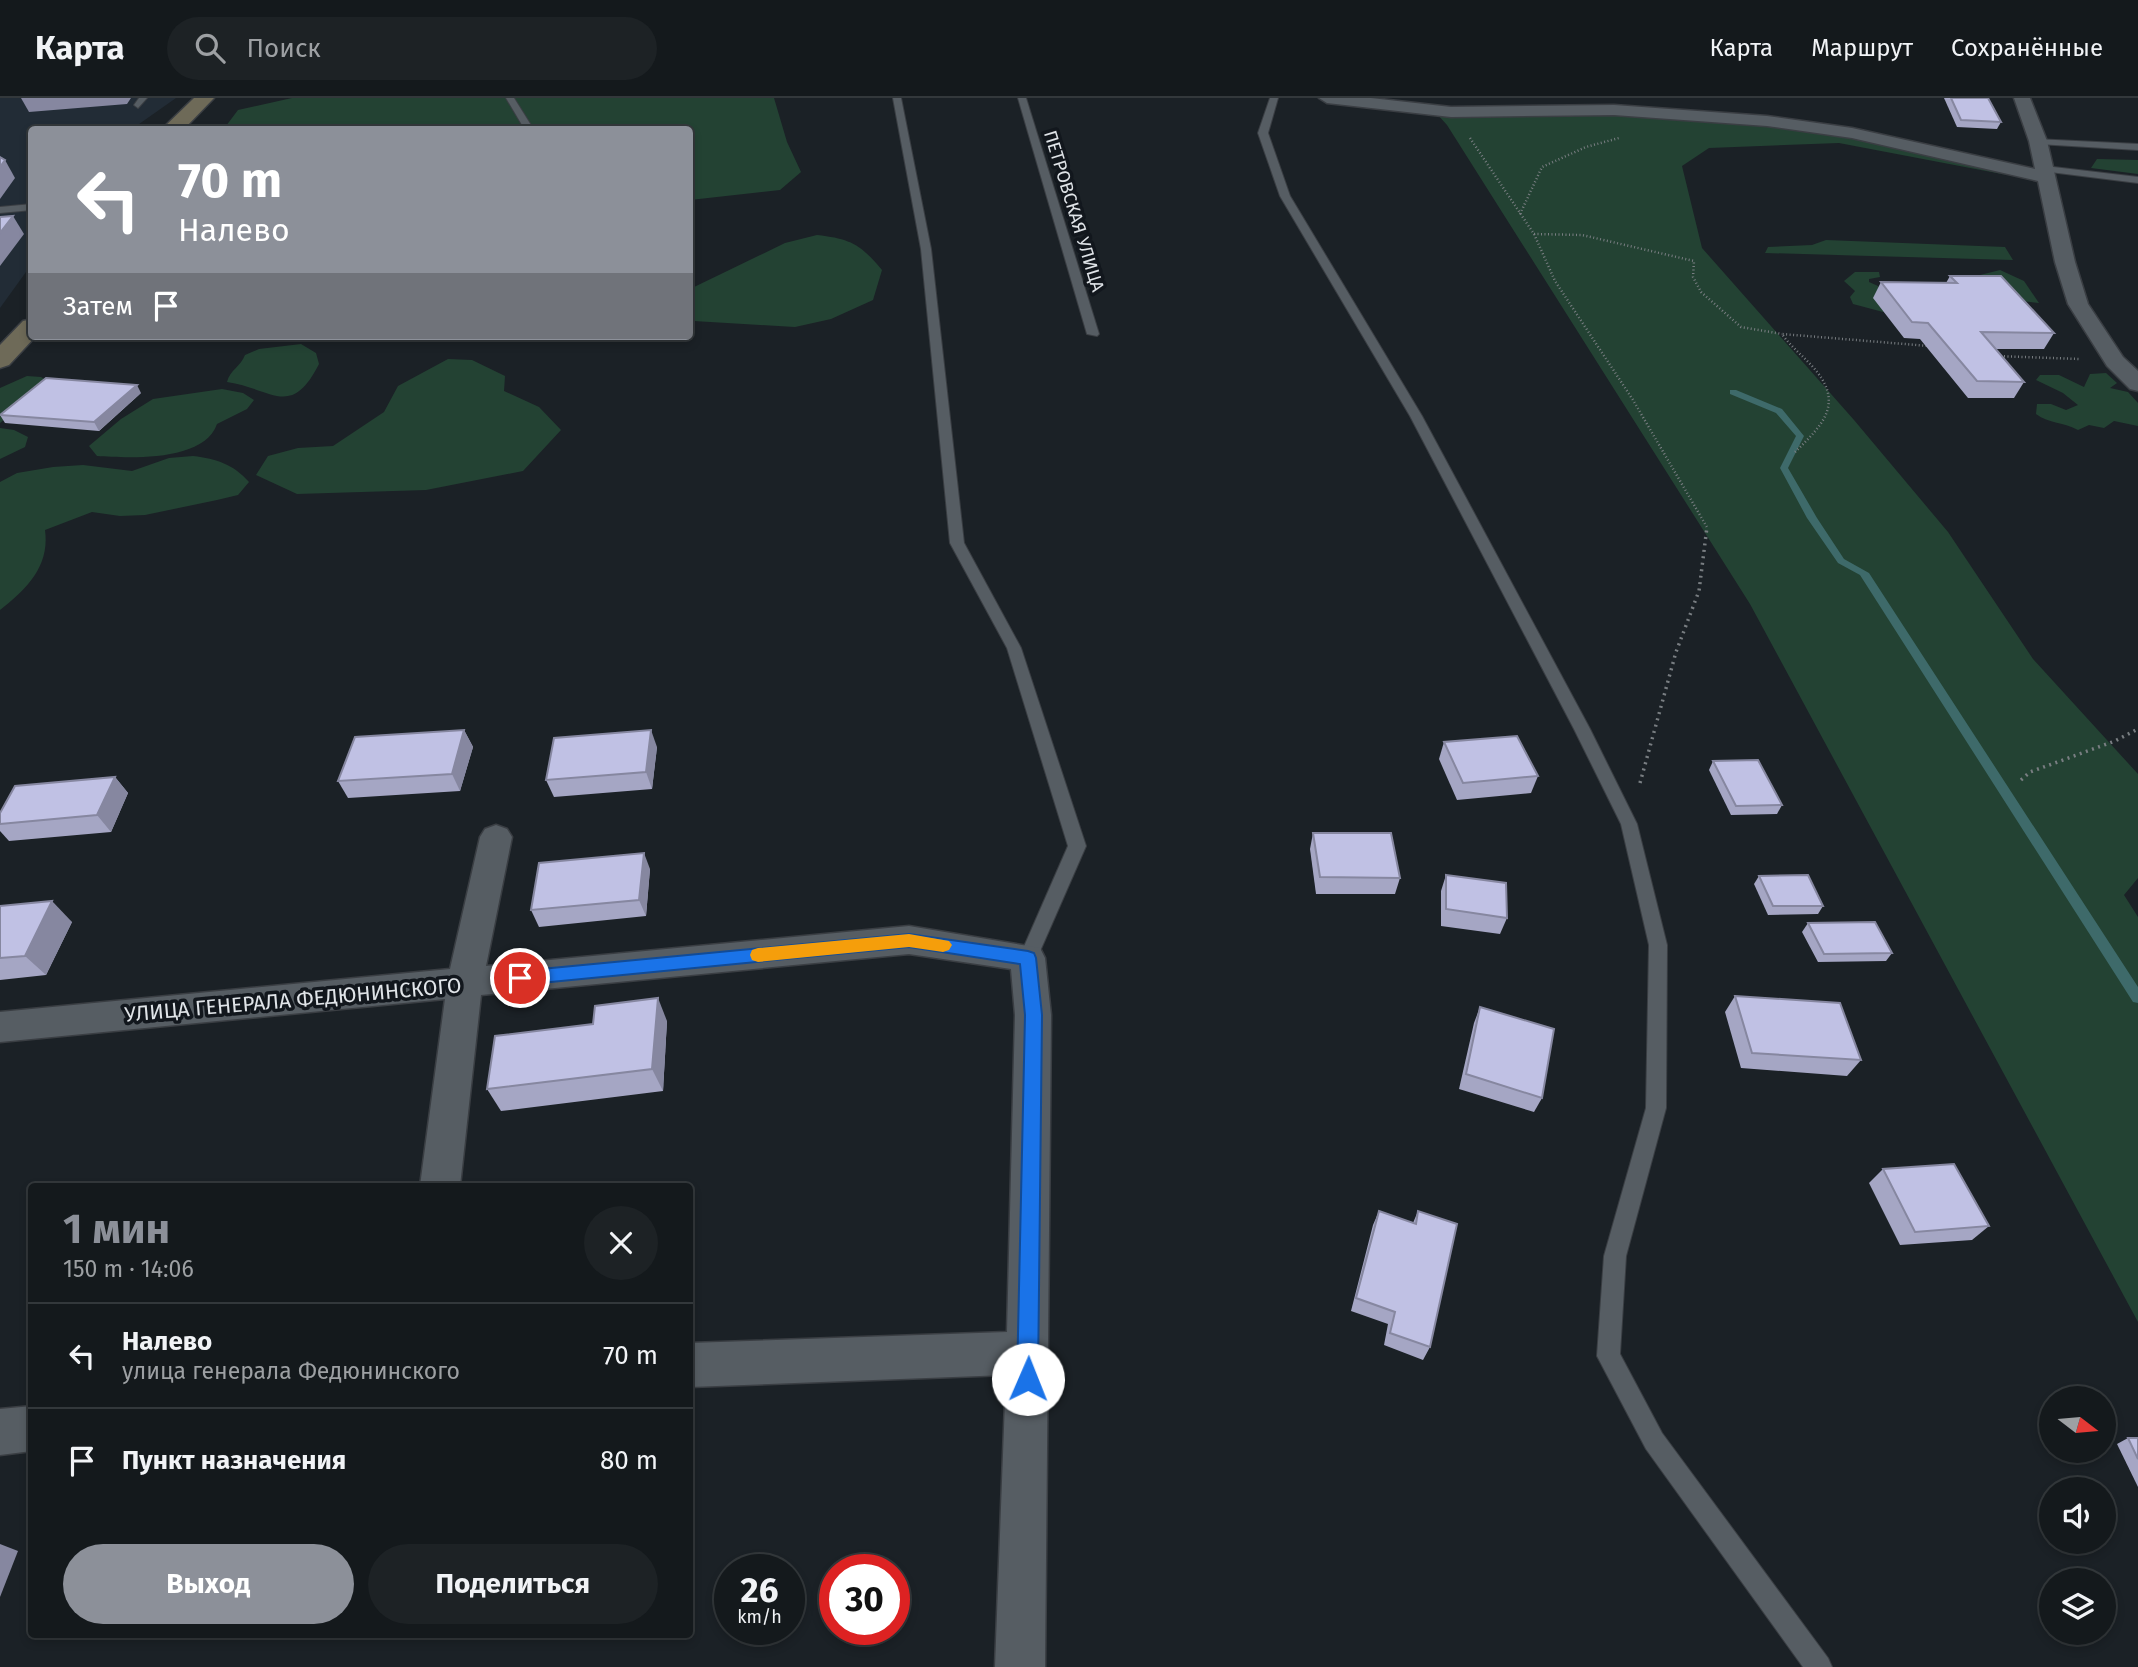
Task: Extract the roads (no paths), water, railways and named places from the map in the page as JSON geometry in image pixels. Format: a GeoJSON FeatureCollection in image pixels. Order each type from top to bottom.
{"type":"FeatureCollection","features":[{"type":"Feature","properties":{"kind":"main road"},"geometry":{"type":"LineString","coordinates":[[175,126],[205,98]]}},
{"type":"Feature","properties":{"kind":"main road"},"geometry":{"type":"LineString","coordinates":[[0,360],[28,331]]}},
{"type":"Feature","properties":{"kind":"street"},"geometry":{"type":"LineString","coordinates":[[1327,98],[1451,112],[1614,110],[1694,114],[1852,133],[2045,173]]}},
{"type":"Feature","properties":{"kind":"street"},"geometry":{"type":"LineString","coordinates":[[2022,98],[2038,141],[2065,262],[2078,304],[2115,361],[2138,384]]}},
{"type":"Feature","properties":{"kind":"street"},"geometry":{"type":"LineString","coordinates":[[1762,104],[1809,127]]}},
{"type":"Feature","properties":{"kind":"street"},"geometry":{"type":"LineString","coordinates":[[440,1183],[465,983],[496,837]]}},
{"type":"Feature","properties":{"kind":"street","name":"УЛИЦА ГЕНЕРАЛА ФЕДЮНИНСКОГО"},"geometry":{"type":"LineString","coordinates":[[0,1027],[909,940],[1028,958]]}},
{"type":"Feature","properties":{"kind":"street"},"geometry":{"type":"LineString","coordinates":[[1020,1667],[1033,1015],[1028,958]]}},
{"type":"Feature","properties":{"kind":"street"},"geometry":{"type":"LineString","coordinates":[[693,1365],[1028,1353]]}},
{"type":"Feature","properties":{"kind":"street"},"geometry":{"type":"LineString","coordinates":[[0,1432],[28,1429]]}},
{"type":"Feature","properties":{"kind":"lane"},"geometry":{"type":"LineString","coordinates":[[510,98],[528,126]]}},
{"type":"Feature","properties":{"kind":"lane"},"geometry":{"type":"LineString","coordinates":[[897,98],[926,249],[957,542],[1014,648],[1077,846],[1028,958]]}},
{"type":"Feature","properties":{"kind":"lane","name":"ПЕТРОВСКАЯ УЛИЦА"},"geometry":{"type":"LineString","coordinates":[[1022,98],[1093,334]]}},
{"type":"Feature","properties":{"kind":"lane"},"geometry":{"type":"LineString","coordinates":[[1274,98],[1263,133],[1285,196],[1416,416],[1583,729],[1629,824],[1658,944],[1656,1108],[1615,1256],[1608,1356],[1654,1441],[1819,1667]]}},
{"type":"Feature","properties":{"kind":"lane"},"geometry":{"type":"LineString","coordinates":[[2038,141],[2138,147]]}},
{"type":"Feature","properties":{"kind":"lane"},"geometry":{"type":"LineString","coordinates":[[2045,173],[2138,180]]}},
{"type":"Feature","properties":{"kind":"lane"},"geometry":{"type":"LineString","coordinates":[[0,210],[28,207]]}},
{"type":"Feature","properties":{"kind":"waterway"},"geometry":{"type":"LineString","coordinates":[[1733,392],[1779,411],[1800,436],[1784,468],[1812,518],[1841,561],[1864,573],[2138,998]]}}]}
